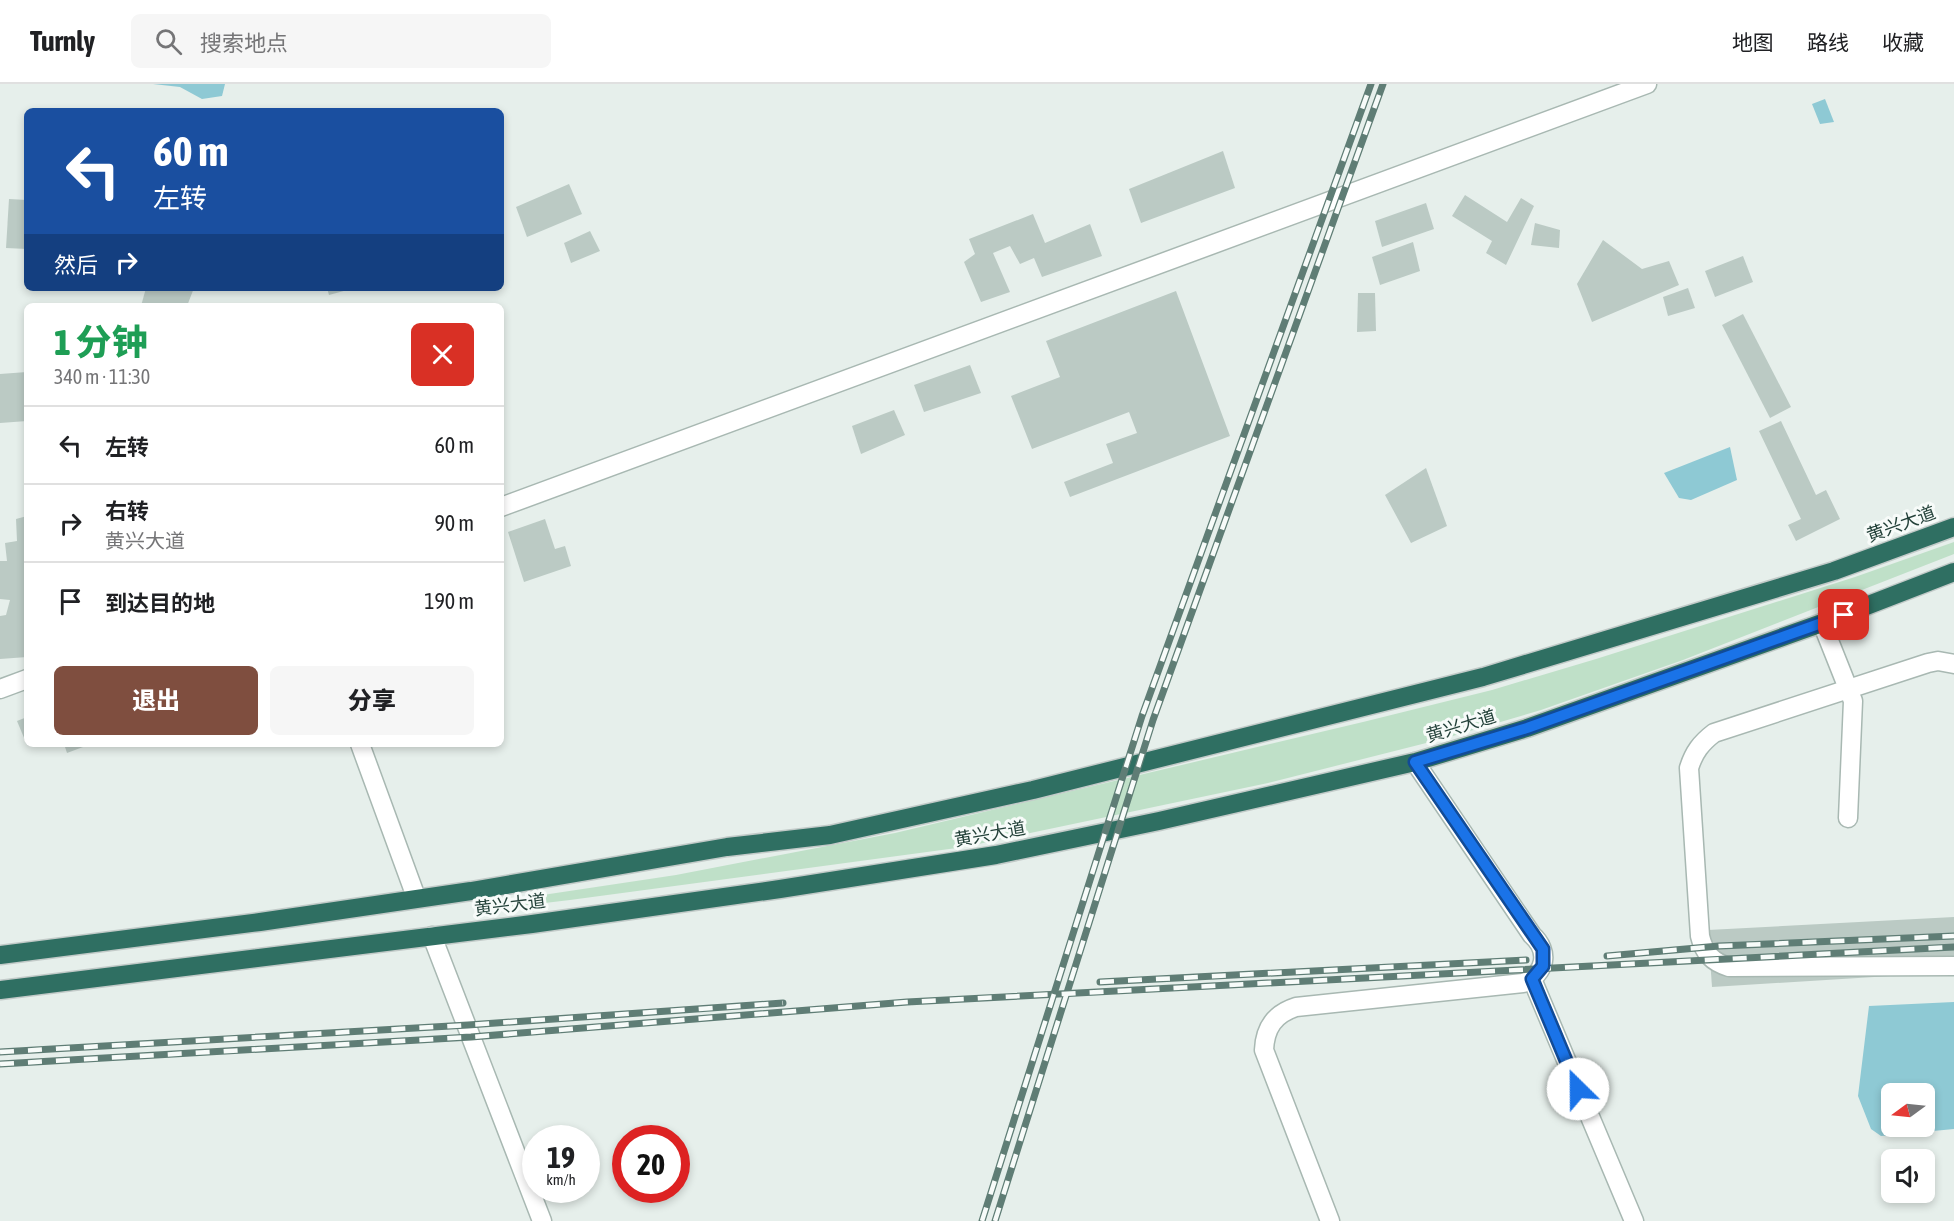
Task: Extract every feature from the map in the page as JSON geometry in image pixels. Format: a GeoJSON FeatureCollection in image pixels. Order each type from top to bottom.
{"type":"FeatureCollection","features":[{"type":"Feature","properties":{"kind":"highway","name":"黄兴大道"},"geometry":{"type":"LineString","coordinates":[[0,955],[260,922],[416,897],[471,891],[727,847],[830,835],[1033,790],[1483,677],[1834,572],[1954,527]]}},
{"type":"Feature","properties":{"kind":"highway","name":"黄兴大道"},"geometry":{"type":"LineString","coordinates":[[0,990],[432,936],[768,890],[996,855],[1415,762],[1527,728],[1822,624],[1954,572]]}},
{"type":"Feature","properties":{"kind":"street"},"geometry":{"type":"LineString","coordinates":[[504,506],[1647,84]]}},
{"type":"Feature","properties":{"kind":"street"},"geometry":{"type":"LineString","coordinates":[[1822,624],[1853,701],[1848,818]]}},
{"type":"Feature","properties":{"kind":"street"},"geometry":{"type":"LineString","coordinates":[[1954,664],[1938,661],[1928,663],[1714,733],[1702,742],[1689,768],[1703,947],[1709,957],[1718,964],[1729,967],[1954,966]]}},
{"type":"Feature","properties":{"kind":"street"},"geometry":{"type":"LineString","coordinates":[[0,689],[24,680]]}},
{"type":"Feature","properties":{"kind":"street"},"geometry":{"type":"LineString","coordinates":[[361,747],[416,897]]}},
{"type":"Feature","properties":{"kind":"street"},"geometry":{"type":"LineString","coordinates":[[1330,1221],[1264,1050],[1268,1027],[1275,1018],[1296,1007],[1523,983],[1532,979],[1543,966],[1543,949],[1415,762]]}},
{"type":"Feature","properties":{"kind":"street"},"geometry":{"type":"LineString","coordinates":[[432,936],[543,1221]]}},
{"type":"Feature","properties":{"kind":"street"},"geometry":{"type":"LineString","coordinates":[[1532,979],[1634,1221]]}},
{"type":"Feature","properties":{"kind":"green space"},"geometry":{"type":"Polygon","coordinates":[[[1954,542],[1954,554],[1683,660],[1541,710],[1446,738],[1268,783],[964,847],[570,900],[511,907],[508,904],[516,899],[676,875],[895,833],[1492,690],[1855,577],[1954,542]]]}},
{"type":"Feature","properties":{"kind":"water"},"geometry":{"type":"Polygon","coordinates":[[[153,84],[225,84],[222,96],[202,99],[180,87],[153,84]]]}},
{"type":"Feature","properties":{"kind":"water"},"geometry":{"type":"Polygon","coordinates":[[[1825,99],[1834,122],[1820,124],[1812,104],[1825,99]]]}},
{"type":"Feature","properties":{"kind":"water"},"geometry":{"type":"Polygon","coordinates":[[[1730,447],[1737,480],[1691,500],[1679,498],[1664,473],[1730,447]]]}},
{"type":"Feature","properties":{"kind":"water"},"geometry":{"type":"Polygon","coordinates":[[[1954,1002],[1954,1129],[1935,1131],[1935,1083],[1881,1083],[1881,1136],[1871,1129],[1858,1096],[1869,1006],[1954,1002]]]}},
{"type":"Feature","properties":{"kind":"building"},"geometry":{"type":"Polygon","coordinates":[[[1223,151],[1235,188],[1141,223],[1129,189],[1223,151]]]}},
{"type":"Feature","properties":{"kind":"building"},"geometry":{"type":"Polygon","coordinates":[[[569,184],[582,214],[527,237],[516,207],[569,184]]]}},
{"type":"Feature","properties":{"kind":"building"},"geometry":{"type":"Polygon","coordinates":[[[1465,195],[1507,222],[1521,198],[1534,206],[1506,265],[1486,253],[1492,241],[1452,216],[1465,195]]]}},
{"type":"Feature","properties":{"kind":"building"},"geometry":{"type":"Polygon","coordinates":[[[9,199],[24,200],[24,249],[6,248],[9,199]]]}},
{"type":"Feature","properties":{"kind":"building"},"geometry":{"type":"Polygon","coordinates":[[[1426,203],[1434,229],[1382,247],[1375,221],[1426,203]]]}},
{"type":"Feature","properties":{"kind":"building"},"geometry":{"type":"Polygon","coordinates":[[[1033,214],[1045,243],[1090,224],[1102,256],[1042,277],[1034,258],[1020,264],[1010,246],[993,253],[1010,292],[981,302],[964,262],[975,254],[969,239],[1033,214]]]}},
{"type":"Feature","properties":{"kind":"building"},"geometry":{"type":"Polygon","coordinates":[[[1535,223],[1560,230],[1559,248],[1531,245],[1535,223]]]}},
{"type":"Feature","properties":{"kind":"building"},"geometry":{"type":"Polygon","coordinates":[[[590,231],[600,251],[571,263],[564,243],[590,231]]]}},
{"type":"Feature","properties":{"kind":"building"},"geometry":{"type":"Polygon","coordinates":[[[1603,240],[1642,269],[1669,261],[1679,285],[1592,322],[1577,284],[1603,240]]]}},
{"type":"Feature","properties":{"kind":"building"},"geometry":{"type":"Polygon","coordinates":[[[1413,242],[1420,271],[1380,285],[1372,257],[1413,242]]]}},
{"type":"Feature","properties":{"kind":"building"},"geometry":{"type":"Polygon","coordinates":[[[1743,256],[1753,282],[1715,297],[1705,271],[1743,256]]]}},
{"type":"Feature","properties":{"kind":"building"},"geometry":{"type":"Polygon","coordinates":[[[1688,288],[1695,308],[1668,316],[1663,297],[1688,288]]]}},
{"type":"Feature","properties":{"kind":"building"},"geometry":{"type":"Polygon","coordinates":[[[145,291],[193,291],[188,303],[142,303],[145,291]]]}},
{"type":"Feature","properties":{"kind":"building"},"geometry":{"type":"Polygon","coordinates":[[[328,291],[344,291],[329,295],[328,291]]]}},
{"type":"Feature","properties":{"kind":"building"},"geometry":{"type":"Polygon","coordinates":[[[1176,291],[1230,436],[1070,497],[1064,482],[1113,463],[1106,444],[1137,433],[1129,412],[1032,449],[1011,396],[1060,377],[1046,341],[1176,291]]]}},
{"type":"Feature","properties":{"kind":"building"},"geometry":{"type":"Polygon","coordinates":[[[1358,293],[1375,293],[1376,331],[1357,332],[1358,293]]]}},
{"type":"Feature","properties":{"kind":"building"},"geometry":{"type":"Polygon","coordinates":[[[1743,314],[1791,407],[1770,418],[1722,325],[1743,314]]]}},
{"type":"Feature","properties":{"kind":"building"},"geometry":{"type":"Polygon","coordinates":[[[970,365],[981,393],[924,412],[914,385],[970,365]]]}},
{"type":"Feature","properties":{"kind":"building"},"geometry":{"type":"Polygon","coordinates":[[[24,372],[24,421],[0,423],[0,374],[24,372]]]}},
{"type":"Feature","properties":{"kind":"building"},"geometry":{"type":"Polygon","coordinates":[[[894,410],[905,435],[861,454],[852,426],[894,410]]]}},
{"type":"Feature","properties":{"kind":"building"},"geometry":{"type":"Polygon","coordinates":[[[1781,421],[1816,495],[1826,490],[1840,519],[1796,541],[1788,525],[1801,519],[1759,431],[1781,421]]]}},
{"type":"Feature","properties":{"kind":"building"},"geometry":{"type":"Polygon","coordinates":[[[1426,468],[1447,526],[1411,543],[1385,495],[1426,468]]]}},
{"type":"Feature","properties":{"kind":"building"},"geometry":{"type":"Polygon","coordinates":[[[24,517],[24,657],[0,659],[0,616],[6,615],[10,600],[0,599],[0,561],[7,561],[5,543],[17,541],[16,519],[24,517]]]}},
{"type":"Feature","properties":{"kind":"building"},"geometry":{"type":"Polygon","coordinates":[[[545,519],[555,549],[565,546],[571,566],[524,582],[508,532],[545,519]]]}},
{"type":"Feature","properties":{"kind":"building"},"geometry":{"type":"Polygon","coordinates":[[[24,718],[24,738],[17,721],[24,718]]]}},
{"type":"Feature","properties":{"kind":"building"},"geometry":{"type":"Polygon","coordinates":[[[65,747],[83,747],[67,753],[65,747]]]}},
{"type":"Feature","properties":{"kind":"building"},"geometry":{"type":"Polygon","coordinates":[[[1954,917],[1954,972],[1712,987],[1708,930],[1954,917]]]}},
{"type":"Feature","properties":{"kind":"railway"},"geometry":{"type":"LineString","coordinates":[[982,1221],[1142,716],[1371,84]]}},
{"type":"Feature","properties":{"kind":"railway"},"geometry":{"type":"LineString","coordinates":[[995,1221],[1153,720],[1383,84]]}},
{"type":"Feature","properties":{"kind":"railway"},"geometry":{"type":"LineString","coordinates":[[1607,956],[1719,946],[1954,936]]}},
{"type":"Feature","properties":{"kind":"railway"},"geometry":{"type":"LineString","coordinates":[[0,1064],[471,1037],[907,1002],[1954,947]]}},
{"type":"Feature","properties":{"kind":"railway"},"geometry":{"type":"LineString","coordinates":[[1100,982],[1526,960]]}},
{"type":"Feature","properties":{"kind":"railway"},"geometry":{"type":"LineString","coordinates":[[0,1052],[468,1025],[783,1003]]}},
{"type":"Feature","properties":{"kind":"route"},"geometry":{"type":"LineString","coordinates":[[1578,1089],[1532,979],[1543,966],[1543,949],[1415,762],[1527,728],[1844,615]]}}]}
